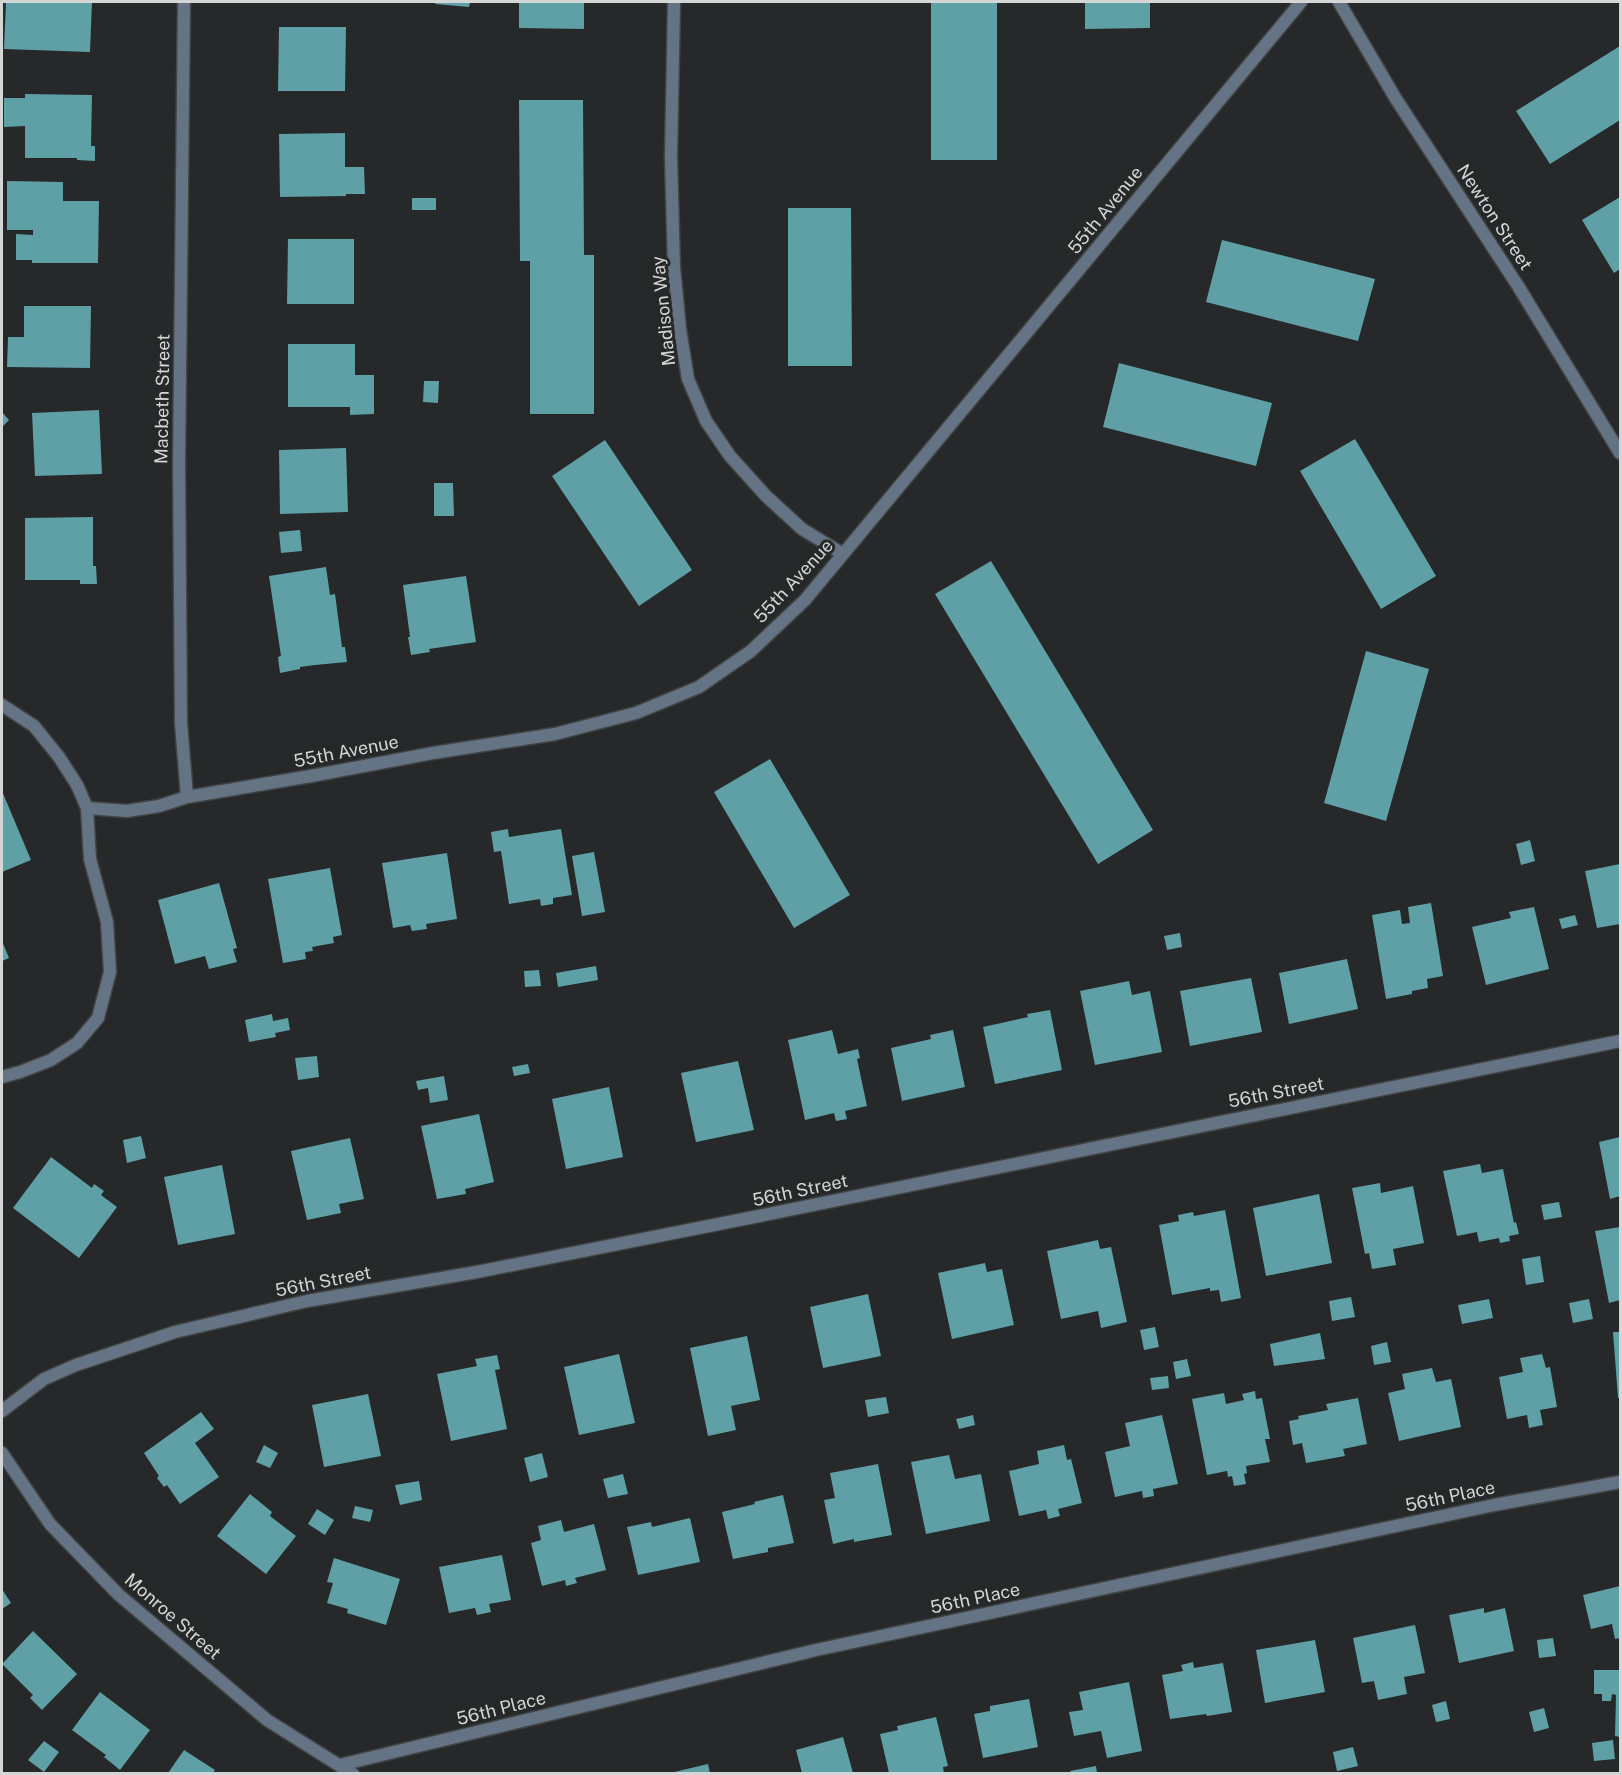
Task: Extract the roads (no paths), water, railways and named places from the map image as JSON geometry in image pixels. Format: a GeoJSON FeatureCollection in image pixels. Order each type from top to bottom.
{"type":"FeatureCollection","features":[{"type":"Feature","properties":{"kind":"street","name":"Macbeth Street"},"geometry":{"type":"LineString","coordinates":[[184,2],[179,475],[181,723],[187,797]]}},
{"type":"Feature","properties":{"kind":"street","name":"Madison Way"},"geometry":{"type":"LineString","coordinates":[[674,2],[671,157],[674,267],[688,379],[706,421],[730,456],[766,496],[802,529],[843,554]]}},
{"type":"Feature","properties":{"kind":"street","name":"55th Avenue"},"geometry":{"type":"LineString","coordinates":[[87,808],[127,811],[159,806],[187,797],[433,753],[555,734],[636,713],[699,687],[751,651],[805,600],[1301,2]]}},
{"type":"Feature","properties":{"kind":"street","name":"Newton Street"},"geometry":{"type":"LineString","coordinates":[[1339,2],[1396,99],[1518,286],[1620,453]]}},
{"type":"Feature","properties":{"kind":"street"},"geometry":{"type":"LineString","coordinates":[[2,705],[34,726],[65,766],[77,785],[87,808],[90,860],[107,922],[110,972],[98,1018],[76,1043],[51,1060],[2,1077]]}},
{"type":"Feature","properties":{"kind":"street","name":"56th Street"},"geometry":{"type":"LineString","coordinates":[[2,1411],[44,1379],[76,1365],[175,1332],[307,1301],[477,1272],[748,1219],[1620,1041]]}},
{"type":"Feature","properties":{"kind":"street","name":"Monroe Street"},"geometry":{"type":"LineString","coordinates":[[2,1453],[50,1524],[119,1595],[267,1719],[353,1773]]}},
{"type":"Feature","properties":{"kind":"street","name":"56th Place"},"geometry":{"type":"LineString","coordinates":[[340,1765],[816,1650],[1494,1505],[1620,1482]]}}]}
